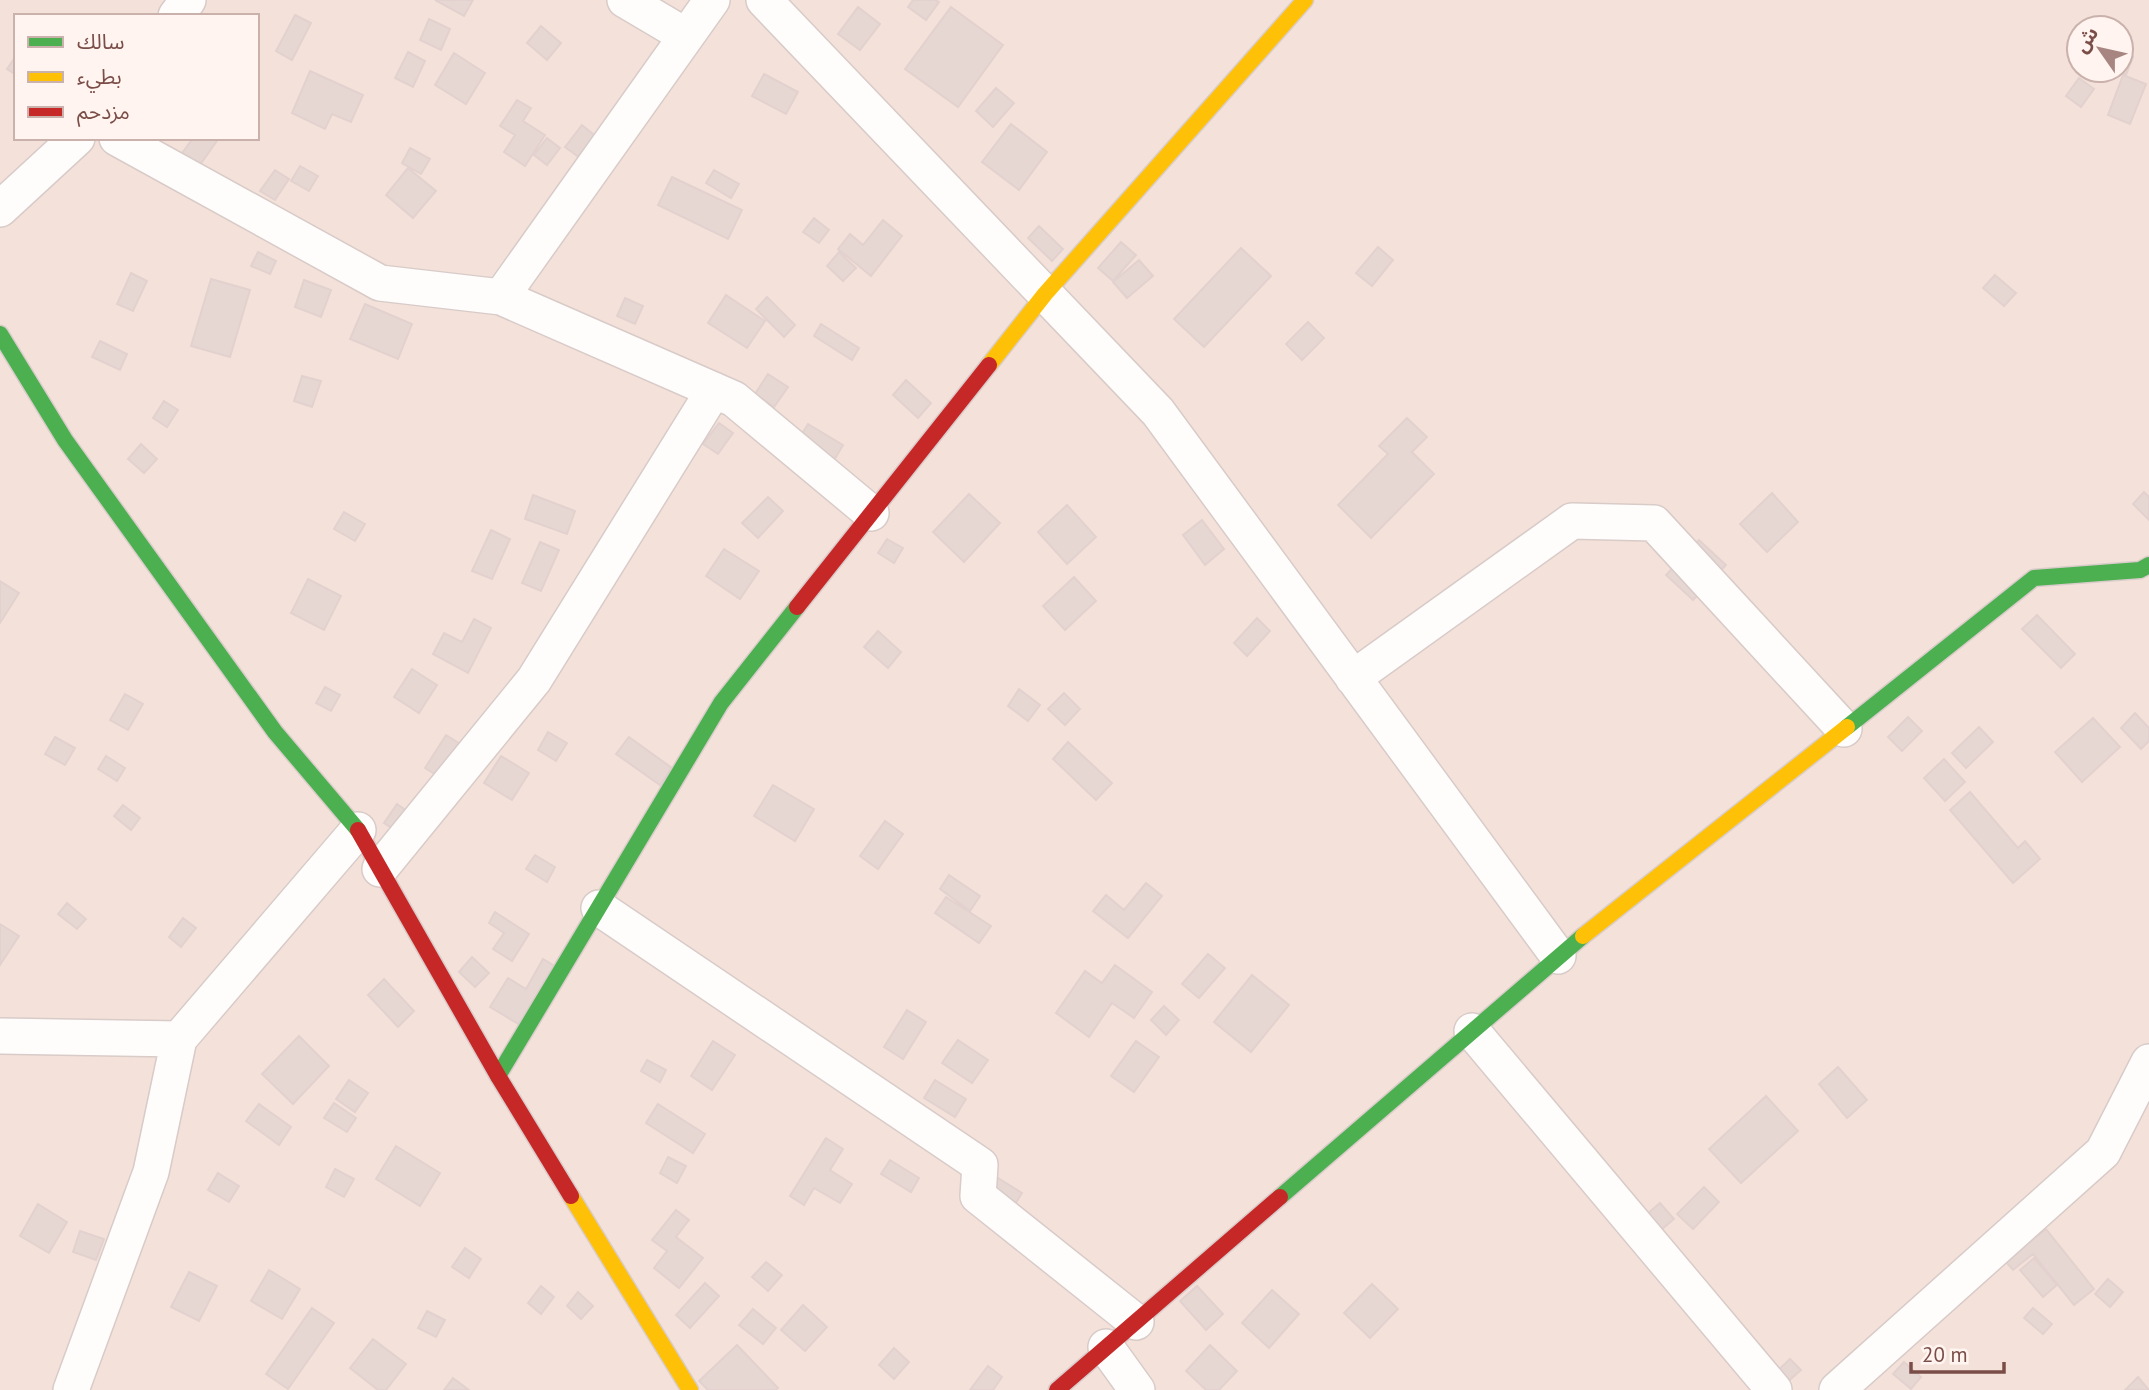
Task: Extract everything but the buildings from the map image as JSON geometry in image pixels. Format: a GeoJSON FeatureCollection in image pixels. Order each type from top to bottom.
{"type":"FeatureCollection","features":[{"type":"Feature","properties":{"kind":"street"},"geometry":{"type":"LineString","coordinates":[[625,0],[686,36]]}},
{"type":"Feature","properties":{"kind":"street"},"geometry":{"type":"LineString","coordinates":[[501,297],[712,0]]}},
{"type":"Feature","properties":{"kind":"street"},"geometry":{"type":"LineString","coordinates":[[764,0],[1158,412],[1558,956]]}},
{"type":"Feature","properties":{"kind":"street"},"geometry":{"type":"LineString","coordinates":[[498,1076],[721,703],[1045,293],[1305,0]]}},
{"type":"Feature","properties":{"kind":"street"},"geometry":{"type":"LineString","coordinates":[[0,209],[75,140]]}},
{"type":"Feature","properties":{"kind":"street"},"geometry":{"type":"LineString","coordinates":[[121,140],[380,283],[501,297],[734,399],[871,513]]}},
{"type":"Feature","properties":{"kind":"street"},"geometry":{"type":"LineString","coordinates":[[0,334],[65,440],[275,732],[358,830],[498,1076],[690,1390]]}},
{"type":"Feature","properties":{"kind":"street"},"geometry":{"type":"LineString","coordinates":[[380,869],[534,680],[714,390]]}},
{"type":"Feature","properties":{"kind":"street"},"geometry":{"type":"LineString","coordinates":[[1353,678],[1572,521],[1654,523],[1844,729]]}},
{"type":"Feature","properties":{"kind":"street"},"geometry":{"type":"LineString","coordinates":[[1057,1390],[1558,956],[2034,578],[2140,570],[2149,565]]}},
{"type":"Feature","properties":{"kind":"street"},"geometry":{"type":"LineString","coordinates":[[71,1390],[151,1172],[179,1039],[358,830]]}},
{"type":"Feature","properties":{"kind":"street"},"geometry":{"type":"LineString","coordinates":[[599,908],[980,1165],[978,1196],[1136,1322]]}},
{"type":"Feature","properties":{"kind":"street"},"geometry":{"type":"LineString","coordinates":[[1472,1031],[1774,1390]]}},
{"type":"Feature","properties":{"kind":"street"},"geometry":{"type":"LineString","coordinates":[[0,1036],[179,1039]]}},
{"type":"Feature","properties":{"kind":"street"},"geometry":{"type":"LineString","coordinates":[[1837,1390],[2103,1152],[2149,1062]]}},
{"type":"Feature","properties":{"kind":"street"},"geometry":{"type":"LineString","coordinates":[[1106,1348],[1137,1390]]}},
{"type":"Feature","properties":{"kind":"shaded area"},"geometry":{"type":"Polygon","coordinates":[[[0,0],[2149,0],[2149,1390],[0,1390],[0,0]]]}},
{"type":"Feature","properties":{"kind":"traffic: fast"},"geometry":{"type":"LineString","coordinates":[[0,334],[65,440],[275,732],[358,830]]}},
{"type":"Feature","properties":{"kind":"traffic: fast"},"geometry":{"type":"LineString","coordinates":[[1847,727],[2034,578],[2140,570],[2149,565]]}},
{"type":"Feature","properties":{"kind":"traffic: fast"},"geometry":{"type":"LineString","coordinates":[[498,1076],[721,703],[797,607]]}},
{"type":"Feature","properties":{"kind":"traffic: fast"},"geometry":{"type":"LineString","coordinates":[[1280,1197],[1583,936]]}},
{"type":"Feature","properties":{"kind":"traffic: slow"},"geometry":{"type":"LineString","coordinates":[[989,365],[1045,294],[1305,0]]}},
{"type":"Feature","properties":{"kind":"traffic: slow"},"geometry":{"type":"LineString","coordinates":[[1583,936],[1847,727]]}},
{"type":"Feature","properties":{"kind":"traffic: slow"},"geometry":{"type":"LineString","coordinates":[[571,1196],[690,1390]]}},
{"type":"Feature","properties":{"kind":"traffic: jam"},"geometry":{"type":"LineString","coordinates":[[797,607],[989,365]]}},
{"type":"Feature","properties":{"kind":"traffic: jam"},"geometry":{"type":"LineString","coordinates":[[358,830],[498,1076],[571,1196]]}},
{"type":"Feature","properties":{"kind":"traffic: jam"},"geometry":{"type":"LineString","coordinates":[[1057,1390],[1280,1197]]}}]}
